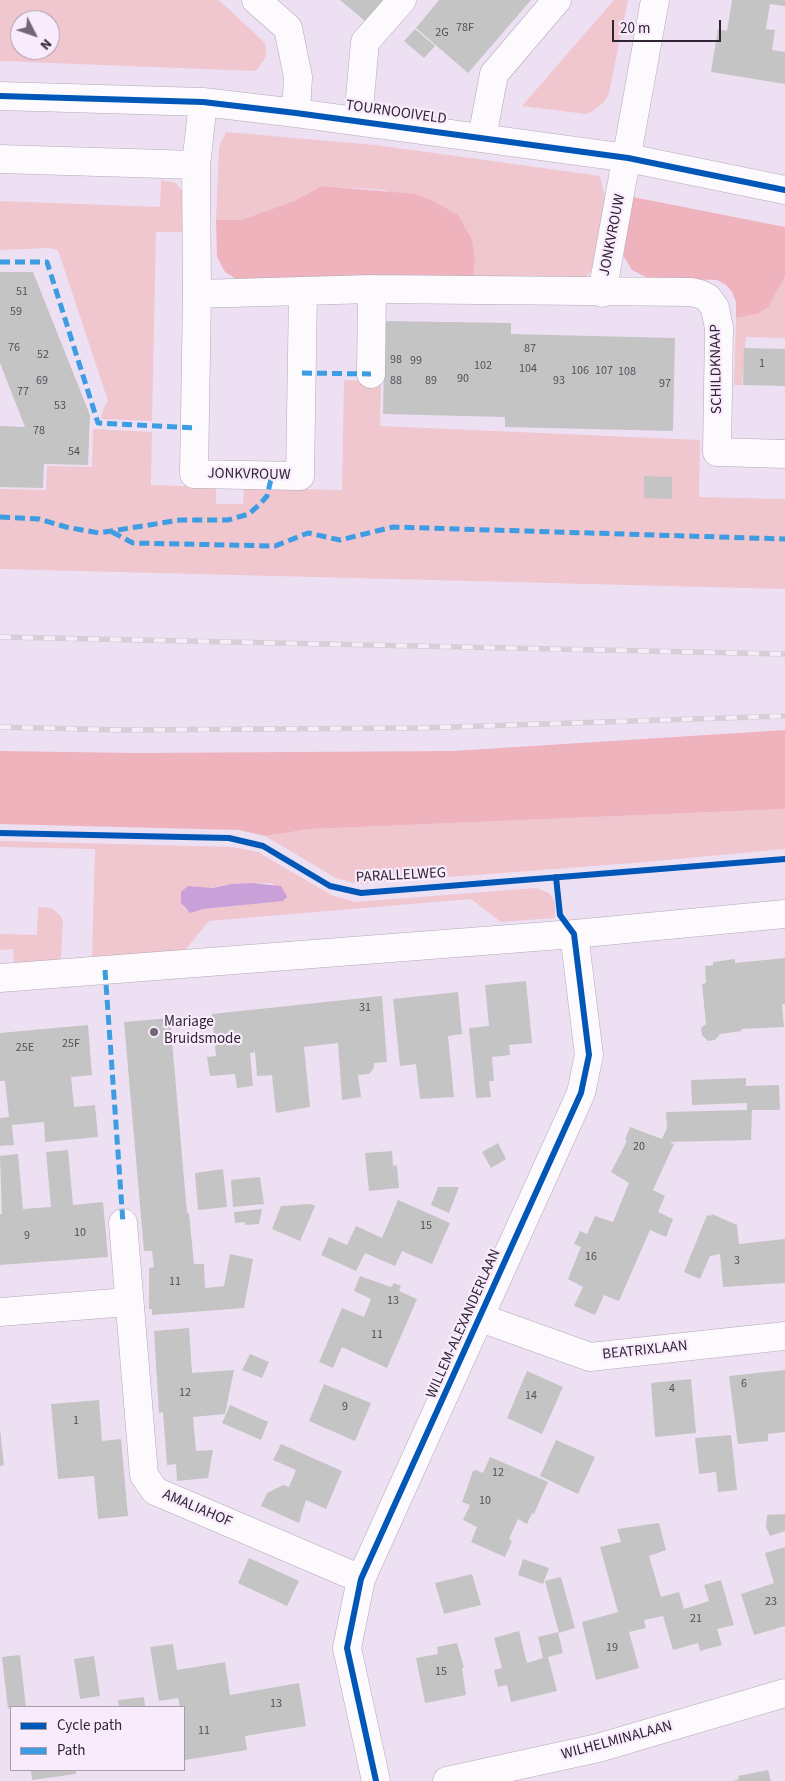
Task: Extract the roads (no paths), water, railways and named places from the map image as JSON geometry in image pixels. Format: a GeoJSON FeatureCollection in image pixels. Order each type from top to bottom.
{"type":"FeatureCollection","features":[{"type":"Feature","properties":{"kind":"street"},"geometry":{"type":"LineString","coordinates":[[256,0],[288,28],[298,77],[296,113]]}},
{"type":"Feature","properties":{"kind":"street"},"geometry":{"type":"LineString","coordinates":[[358,120],[365,42],[402,0]]}},
{"type":"Feature","properties":{"kind":"street"},"geometry":{"type":"LineString","coordinates":[[482,138],[494,74],[557,0]]}},
{"type":"Feature","properties":{"kind":"street","name":"JONKVROUW"},"geometry":{"type":"LineString","coordinates":[[197,294],[372,289],[602,293],[628,158],[655,0]]}},
{"type":"Feature","properties":{"kind":"street","name":"TOURNOOIVELD"},"geometry":{"type":"LineString","coordinates":[[0,96],[203,102],[358,120],[628,158],[785,190]]}},
{"type":"Feature","properties":{"kind":"street","name":"JONKVROUW"},"geometry":{"type":"LineString","coordinates":[[203,102],[196,165],[197,294],[194,474],[300,476],[303,292]]}},
{"type":"Feature","properties":{"kind":"street"},"geometry":{"type":"LineString","coordinates":[[0,159],[196,165]]}},
{"type":"Feature","properties":{"kind":"street"},"geometry":{"type":"LineString","coordinates":[[371,374],[372,289]]}},
{"type":"Feature","properties":{"kind":"street","name":"SCHILDKNAAP"},"geometry":{"type":"LineString","coordinates":[[602,293],[691,292],[708,298],[715,308],[719,328],[717,452],[785,454]]}},
{"type":"Feature","properties":{"kind":"street"},"geometry":{"type":"LineString","coordinates":[[0,978],[574,934],[785,914]]}},
{"type":"Feature","properties":{"kind":"street","name":"WILLEM-ALEXANDERLAAN"},"geometry":{"type":"LineString","coordinates":[[376,1781],[347,1648],[361,1579],[581,1093],[589,1055],[574,934]]}},
{"type":"Feature","properties":{"kind":"street","name":"AMALIAHOF"},"geometry":{"type":"LineString","coordinates":[[123,1223],[128,1302],[144,1475],[155,1491],[361,1579]]}},
{"type":"Feature","properties":{"kind":"street"},"geometry":{"type":"LineString","coordinates":[[0,1312],[128,1302]]}},
{"type":"Feature","properties":{"kind":"street","name":"BEATRIXLAAN"},"geometry":{"type":"LineString","coordinates":[[480,1318],[590,1357],[785,1336]]}},
{"type":"Feature","properties":{"kind":"street","name":"WILHELMINALAAN"},"geometry":{"type":"LineString","coordinates":[[447,1781],[598,1748],[785,1693]]}},
{"type":"Feature","properties":{"kind":"railway"},"geometry":{"type":"LineString","coordinates":[[0,637],[785,654]]}},
{"type":"Feature","properties":{"kind":"railway"},"geometry":{"type":"LineString","coordinates":[[0,727],[123,730],[420,728],[785,716]]}},
{"type":"Feature","properties":{"kind":"place","name":"Mariage Bruidsmode"},"geometry":{"type":"Point","coordinates":[154,1032]}}]}
